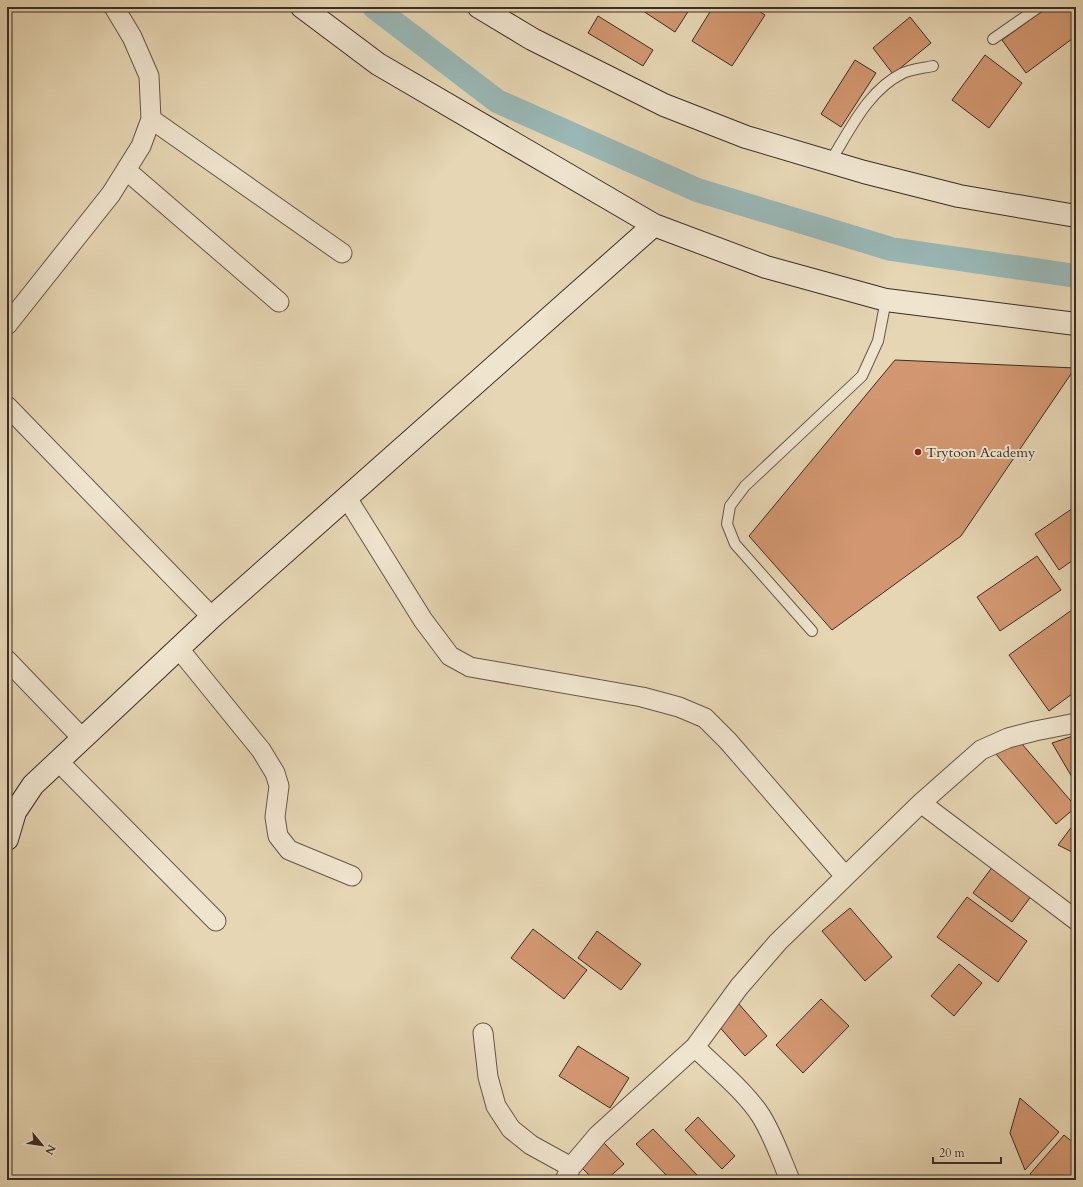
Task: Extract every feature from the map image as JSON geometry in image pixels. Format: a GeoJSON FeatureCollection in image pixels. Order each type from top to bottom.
{"type":"FeatureCollection","features":[{"type":"Feature","properties":{"kind":"street"},"geometry":{"type":"LineString","coordinates":[[7,325],[111,194],[141,146],[151,119],[149,76],[132,36],[114,7]]}},
{"type":"Feature","properties":{"kind":"street"},"geometry":{"type":"LineString","coordinates":[[479,7],[532,39],[664,105],[746,136],[864,172],[959,196],[1076,216]]}},
{"type":"Feature","properties":{"kind":"street"},"geometry":{"type":"LineString","coordinates":[[309,9],[378,64],[654,225],[766,267],[886,300],[1076,324]]}},
{"type":"Feature","properties":{"kind":"street"},"geometry":{"type":"LineString","coordinates":[[151,119],[342,253]]}},
{"type":"Feature","properties":{"kind":"street"},"geometry":{"type":"LineString","coordinates":[[126,170],[279,302]]}},
{"type":"Feature","properties":{"kind":"street"},"geometry":{"type":"LineString","coordinates":[[7,839],[15,812],[34,785],[212,617],[654,225]]}},
{"type":"Feature","properties":{"kind":"street"},"geometry":{"type":"LineString","coordinates":[[7,406],[212,617]]}},
{"type":"Feature","properties":{"kind":"street"},"geometry":{"type":"LineString","coordinates":[[347,498],[423,620],[450,656],[470,667],[642,696],[679,707],[705,718],[728,741],[845,876]]}},
{"type":"Feature","properties":{"kind":"street"},"geometry":{"type":"LineString","coordinates":[[179,649],[261,750],[275,773],[280,786],[275,818],[278,836],[289,850],[352,876]]}},
{"type":"Feature","properties":{"kind":"street"},"geometry":{"type":"LineString","coordinates":[[7,660],[84,739]]}},
{"type":"Feature","properties":{"kind":"street"},"geometry":{"type":"LineString","coordinates":[[483,1033],[488,1077],[496,1106],[511,1129],[568,1174],[598,1134],[695,1047],[740,987],[778,942],[922,803],[981,750],[1008,738],[1076,723]]}},
{"type":"Feature","properties":{"kind":"street"},"geometry":{"type":"LineString","coordinates":[[59,762],[216,921]]}},
{"type":"Feature","properties":{"kind":"street"},"geometry":{"type":"LineString","coordinates":[[922,803],[1076,920]]}},
{"type":"Feature","properties":{"kind":"street"},"geometry":{"type":"LineString","coordinates":[[695,1047],[740,1090],[761,1115],[790,1180]]}},
{"type":"Feature","properties":{"kind":"lane"},"geometry":{"type":"LineString","coordinates":[[993,39],[1039,7]]}},
{"type":"Feature","properties":{"kind":"lane"},"geometry":{"type":"LineString","coordinates":[[830,162],[864,109],[880,88],[904,73],[933,66]]}},
{"type":"Feature","properties":{"kind":"lane"},"geometry":{"type":"LineString","coordinates":[[812,631],[735,544],[727,524],[730,506],[745,486],[862,376],[878,341],[886,300]]}},
{"type":"Feature","properties":{"kind":"building"},"geometry":{"type":"Polygon","coordinates":[[[637,7],[691,7],[675,32],[637,7]]]}},
{"type":"Feature","properties":{"kind":"building"},"geometry":{"type":"Polygon","coordinates":[[[713,7],[753,7],[765,15],[732,66],[692,41],[713,7]]]}},
{"type":"Feature","properties":{"kind":"building"},"geometry":{"type":"Polygon","coordinates":[[[1048,7],[1073,7],[1076,11],[1076,36],[1026,73],[1002,40],[1048,7]]]}},
{"type":"Feature","properties":{"kind":"building"},"geometry":{"type":"Polygon","coordinates":[[[598,16],[653,50],[643,66],[588,33],[598,16]]]}},
{"type":"Feature","properties":{"kind":"building"},"geometry":{"type":"Polygon","coordinates":[[[910,17],[931,43],[893,74],[873,48],[910,17]]]}},
{"type":"Feature","properties":{"kind":"building"},"geometry":{"type":"Polygon","coordinates":[[[985,55],[1022,83],[989,128],[952,100],[985,55]]]}},
{"type":"Feature","properties":{"kind":"building"},"geometry":{"type":"Polygon","coordinates":[[[855,60],[876,73],[841,127],[821,114],[855,60]]]}},
{"type":"Feature","properties":{"kind":"building","name":"Trytoon Academy"},"geometry":{"type":"Polygon","coordinates":[[[895,360],[1075,368],[961,536],[832,630],[749,536],[895,360]]]}},
{"type":"Feature","properties":{"kind":"building"},"geometry":{"type":"Polygon","coordinates":[[[1076,506],[1076,558],[1059,570],[1035,534],[1076,506]]]}},
{"type":"Feature","properties":{"kind":"building"},"geometry":{"type":"Polygon","coordinates":[[[1037,556],[1061,590],[1000,631],[977,597],[1037,556]]]}},
{"type":"Feature","properties":{"kind":"building"},"geometry":{"type":"Polygon","coordinates":[[[1076,607],[1076,691],[1049,711],[1009,655],[1076,607]]]}},
{"type":"Feature","properties":{"kind":"building"},"geometry":{"type":"Polygon","coordinates":[[[1076,735],[1076,784],[1052,743],[1076,735]]]}},
{"type":"Feature","properties":{"kind":"building"},"geometry":{"type":"Polygon","coordinates":[[[1016,737],[1076,807],[1056,824],[996,754],[1016,737]]]}},
{"type":"Feature","properties":{"kind":"building"},"geometry":{"type":"Polygon","coordinates":[[[1076,821],[1076,854],[1058,845],[1076,821]]]}},
{"type":"Feature","properties":{"kind":"building"},"geometry":{"type":"Polygon","coordinates":[[[993,866],[1032,895],[1012,922],[973,893],[993,866]]]}},
{"type":"Feature","properties":{"kind":"building"},"geometry":{"type":"Polygon","coordinates":[[[967,897],[1027,941],[998,982],[937,937],[967,897]]]}},
{"type":"Feature","properties":{"kind":"building"},"geometry":{"type":"Polygon","coordinates":[[[850,908],[892,957],[865,981],[822,931],[850,908]]]}},
{"type":"Feature","properties":{"kind":"building"},"geometry":{"type":"Polygon","coordinates":[[[533,929],[587,970],[564,999],[511,958],[533,929]]]}},
{"type":"Feature","properties":{"kind":"building"},"geometry":{"type":"Polygon","coordinates":[[[597,931],[641,964],[621,990],[578,958],[597,931]]]}},
{"type":"Feature","properties":{"kind":"building"},"geometry":{"type":"Polygon","coordinates":[[[959,964],[982,983],[954,1016],[931,996],[959,964]]]}},
{"type":"Feature","properties":{"kind":"building"},"geometry":{"type":"Polygon","coordinates":[[[821,999],[849,1026],[803,1073],[776,1045],[821,999]]]}},
{"type":"Feature","properties":{"kind":"building"},"geometry":{"type":"Polygon","coordinates":[[[738,1003],[767,1036],[745,1056],[716,1023],[738,1003]]]}},
{"type":"Feature","properties":{"kind":"building"},"geometry":{"type":"Polygon","coordinates":[[[578,1046],[629,1078],[610,1108],[559,1076],[578,1046]]]}},
{"type":"Feature","properties":{"kind":"building"},"geometry":{"type":"Polygon","coordinates":[[[1020,1098],[1059,1132],[1025,1170],[1010,1133],[1020,1098]]]}},
{"type":"Feature","properties":{"kind":"building"},"geometry":{"type":"Polygon","coordinates":[[[698,1117],[735,1156],[722,1169],[685,1130],[698,1117]]]}},
{"type":"Feature","properties":{"kind":"building"},"geometry":{"type":"Polygon","coordinates":[[[653,1129],[699,1177],[697,1180],[671,1180],[636,1144],[653,1129]]]}},
{"type":"Feature","properties":{"kind":"building"},"geometry":{"type":"Polygon","coordinates":[[[1064,1135],[1076,1145],[1076,1180],[1036,1180],[1030,1174],[1064,1135]]]}},
{"type":"Feature","properties":{"kind":"building"},"geometry":{"type":"Polygon","coordinates":[[[603,1142],[624,1164],[606,1180],[594,1180],[579,1165],[603,1142]]]}},
{"type":"Feature","properties":{"kind":"waterway"},"geometry":{"type":"LineString","coordinates":[[374,7],[497,101],[697,190],[891,249],[1076,276]]}},
{"type":"Feature","properties":{"kind":"place","name":"Trytoon Academy"},"geometry":{"type":"Point","coordinates":[918,452]}}]}
